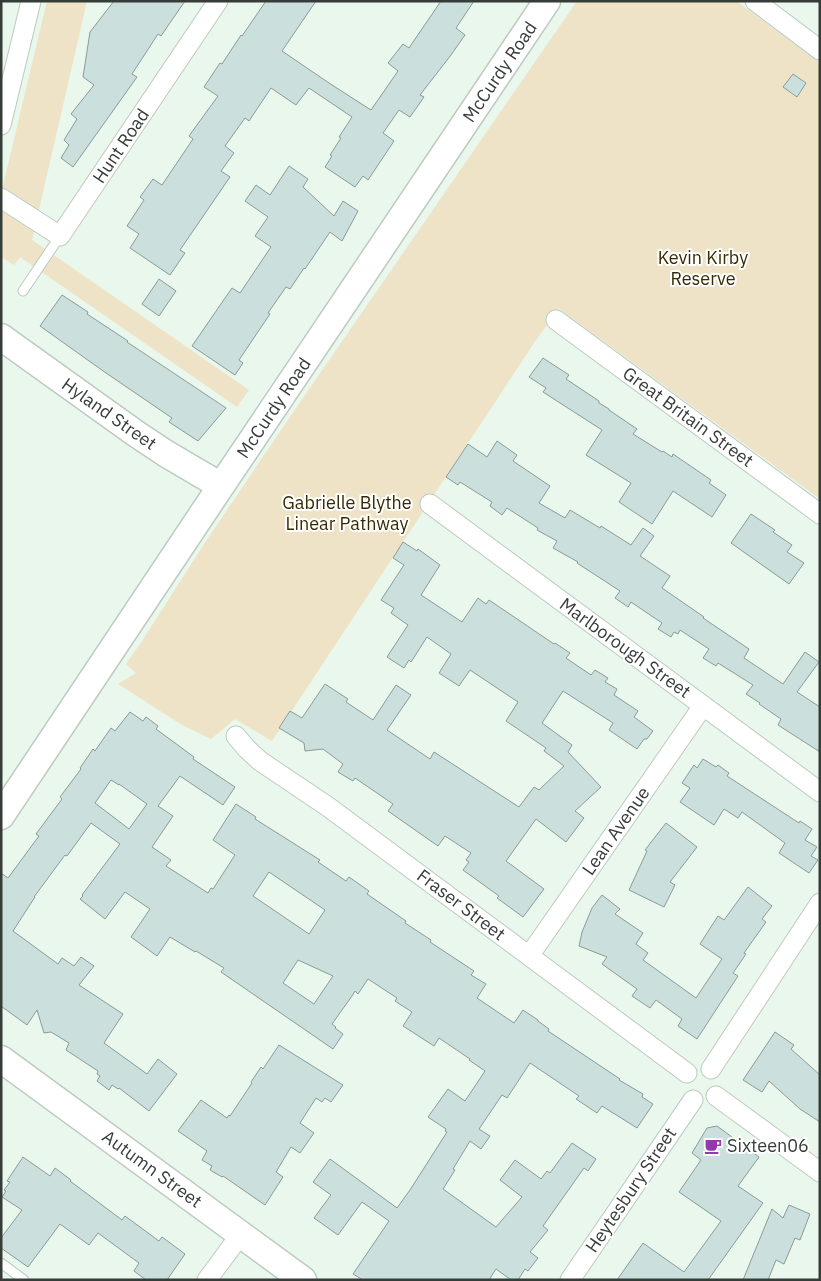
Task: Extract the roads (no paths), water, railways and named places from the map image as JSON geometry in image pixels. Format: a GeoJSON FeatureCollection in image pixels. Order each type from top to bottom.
{"type":"FeatureCollection","features":[{"type":"Feature","properties":{"kind":"main road","name":"McCurdy Road"},"geometry":{"type":"LineString","coordinates":[[1,816],[547,1]]}},
{"type":"Feature","properties":{"kind":"main road","name":"Hyland Street"},"geometry":{"type":"LineString","coordinates":[[1,337],[164,453],[221,486]]}},
{"type":"Feature","properties":{"kind":"main road","name":"Autumn Street"},"geometry":{"type":"LineString","coordinates":[[1,1059],[303,1280]]}},
{"type":"Feature","properties":{"kind":"street"},"geometry":{"type":"LineString","coordinates":[[1,125],[31,1]]}},
{"type":"Feature","properties":{"kind":"street","name":"Hunt Road"},"geometry":{"type":"LineString","coordinates":[[60,236],[218,1]]}},
{"type":"Feature","properties":{"kind":"street"},"geometry":{"type":"LineString","coordinates":[[755,2],[820,50]]}},
{"type":"Feature","properties":{"kind":"street"},"geometry":{"type":"LineString","coordinates":[[1,198],[60,236]]}},
{"type":"Feature","properties":{"kind":"street","name":"Great Britain Street"},"geometry":{"type":"LineString","coordinates":[[556,320],[820,514]]}},
{"type":"Feature","properties":{"kind":"street","name":"Marlborough Street"},"geometry":{"type":"LineString","coordinates":[[430,504],[820,792]]}},
{"type":"Feature","properties":{"kind":"street","name":"Lean Avenue"},"geometry":{"type":"LineString","coordinates":[[529,956],[703,706]]}},
{"type":"Feature","properties":{"kind":"street","name":"Fraser Street"},"geometry":{"type":"LineString","coordinates":[[236,736],[260,760],[327,806],[687,1073]]}},
{"type":"Feature","properties":{"kind":"street"},"geometry":{"type":"LineString","coordinates":[[711,1069],[820,903]]}},
{"type":"Feature","properties":{"kind":"street"},"geometry":{"type":"LineString","coordinates":[[701,1066],[711,1069],[719,1078],[719,1090],[716,1096],[702,1102],[693,1100],[685,1091],[684,1078],[687,1073],[701,1066]]}},
{"type":"Feature","properties":{"kind":"street"},"geometry":{"type":"LineString","coordinates":[[716,1096],[820,1172]]}},
{"type":"Feature","properties":{"kind":"street","name":"Heytesbury Street"},"geometry":{"type":"LineString","coordinates":[[570,1280],[693,1100]]}},
{"type":"Feature","properties":{"kind":"street"},"geometry":{"type":"LineString","coordinates":[[207,1280],[240,1234]]}},
{"type":"Feature","properties":{"kind":"lane","name":"Hunt Road"},"geometry":{"type":"LineString","coordinates":[[23,291],[60,236]]}},
{"type":"Feature","properties":{"kind":"lane"},"geometry":{"type":"LineString","coordinates":[[1,1263],[24,1280]]}},
{"type":"Feature","properties":{"kind":"place","name":"Sixteen06"},"geometry":{"type":"Point","coordinates":[713,1146]}},
{"type":"Feature","properties":{"kind":"park label","name":"Kevin Kirby Reserve"},"geometry":{"type":"Point","coordinates":[703,268]}},
{"type":"Feature","properties":{"kind":"park label","name":"Gabrielle Blythe Linear Pathway"},"geometry":{"type":"Point","coordinates":[347,513]}}]}
